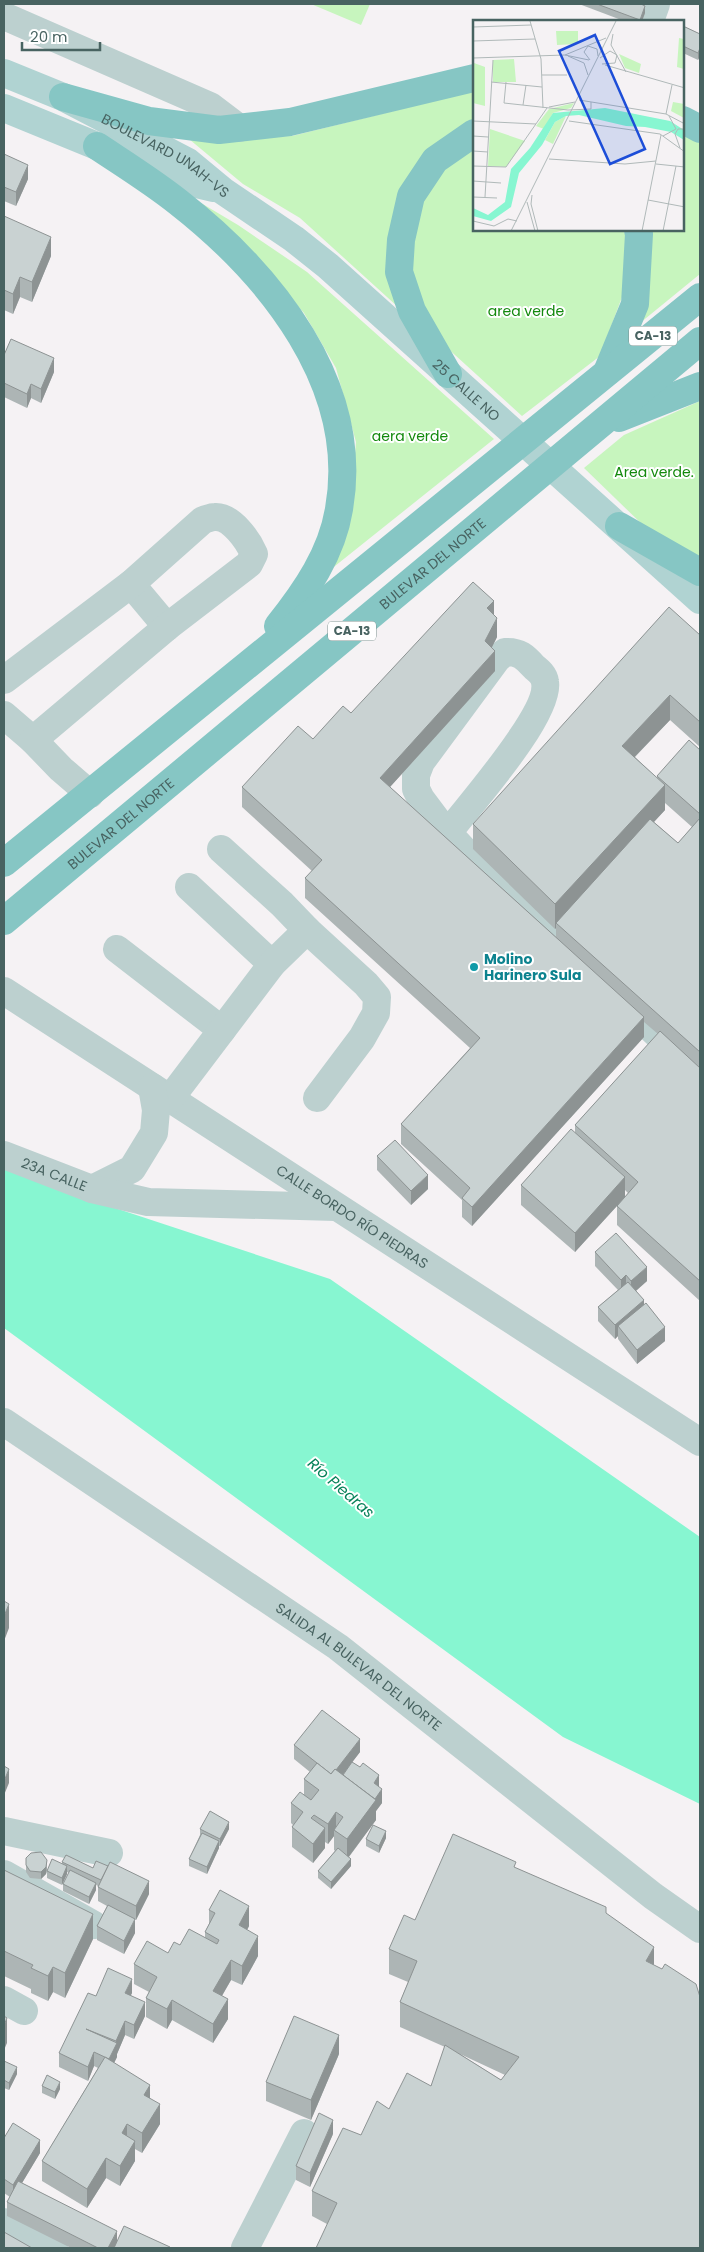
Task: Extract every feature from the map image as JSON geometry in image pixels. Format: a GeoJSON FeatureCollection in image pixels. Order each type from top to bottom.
{"type":"FeatureCollection","features":[{"type":"Feature","properties":{"kind":"highway"},"geometry":{"type":"LineString","coordinates":[[63,97],[149,121],[219,130],[290,122],[473,78]]}},
{"type":"Feature","properties":{"kind":"highway"},"geometry":{"type":"LineString","coordinates":[[684,120],[700,128]]}},
{"type":"Feature","properties":{"kind":"highway"},"geometry":{"type":"LineString","coordinates":[[456,380],[412,310],[399,272],[400,240],[411,196],[435,160],[473,134]]}},
{"type":"Feature","properties":{"kind":"highway"},"geometry":{"type":"LineString","coordinates":[[97,146],[178,202],[218,236],[254,273],[293,321],[326,382],[339,427],[342,470],[339,509],[327,548],[305,592],[245,667]]}},
{"type":"Feature","properties":{"kind":"highway"},"geometry":{"type":"LineString","coordinates":[[606,375],[635,304],[640,234],[638,231]]}},
{"type":"Feature","properties":{"kind":"highway","name":"CA-13"},"geometry":{"type":"LineString","coordinates":[[4,863],[700,297]]}},
{"type":"Feature","properties":{"kind":"highway","name":"BULEVAR DEL NORTE"},"geometry":{"type":"LineString","coordinates":[[4,921],[700,340]]}},
{"type":"Feature","properties":{"kind":"highway"},"geometry":{"type":"LineString","coordinates":[[597,427],[700,386]]}},
{"type":"Feature","properties":{"kind":"highway"},"geometry":{"type":"LineString","coordinates":[[614,521],[700,572]]}},
{"type":"Feature","properties":{"kind":"main road","name":"BOULEVARD UNAH-VS"},"geometry":{"type":"LineString","coordinates":[[4,73],[63,97],[188,162],[223,191]]}},
{"type":"Feature","properties":{"kind":"main road","name":"BOULEVARD UNAH-VS"},"geometry":{"type":"LineString","coordinates":[[4,108],[180,180],[223,191]]}},
{"type":"Feature","properties":{"kind":"main road","name":"25 CALLE NO"},"geometry":{"type":"LineString","coordinates":[[223,191],[294,239],[328,266],[700,600]]}},
{"type":"Feature","properties":{"kind":"street"},"geometry":{"type":"LineString","coordinates":[[650,20],[656,4]]}},
{"type":"Feature","properties":{"kind":"street"},"geometry":{"type":"LineString","coordinates":[[4,16],[210,106],[239,128]]}},
{"type":"Feature","properties":{"kind":"street"},"geometry":{"type":"LineString","coordinates":[[4,680],[132,584],[203,520],[216,516],[228,520],[250,544],[254,554],[249,564],[167,627],[33,740]]}},
{"type":"Feature","properties":{"kind":"street"},"geometry":{"type":"LineString","coordinates":[[132,584],[167,627]]}},
{"type":"Feature","properties":{"kind":"street"},"geometry":{"type":"LineString","coordinates":[[448,833],[519,742],[542,703],[546,683],[542,675],[523,656],[514,652],[505,652],[497,659],[433,744],[421,762],[416,776],[416,789],[420,799],[448,833],[473,860],[572,954]]}},
{"type":"Feature","properties":{"kind":"street"},"geometry":{"type":"LineString","coordinates":[[4,714],[90,794]]}},
{"type":"Feature","properties":{"kind":"street"},"geometry":{"type":"LineString","coordinates":[[221,850],[282,904],[307,930],[366,984],[377,997],[376,1013],[362,1038],[317,1098]]}},
{"type":"Feature","properties":{"kind":"street"},"geometry":{"type":"LineString","coordinates":[[189,887],[272,964]]}},
{"type":"Feature","properties":{"kind":"street"},"geometry":{"type":"LineString","coordinates":[[161,1094],[222,1030],[272,964],[307,930]]}},
{"type":"Feature","properties":{"kind":"street"},"geometry":{"type":"LineString","coordinates":[[117,949],[222,1030]]}},
{"type":"Feature","properties":{"kind":"street"},"geometry":{"type":"LineString","coordinates":[[601,981],[700,1075]]}},
{"type":"Feature","properties":{"kind":"street","name":"CALLE BORDO RÍO PIEDRAS"},"geometry":{"type":"LineString","coordinates":[[4,991],[700,1442]]}},
{"type":"Feature","properties":{"kind":"street","name":"23A CALLE"},"geometry":{"type":"LineString","coordinates":[[4,1155],[92,1188],[132,1169],[154,1133],[156,1110],[161,1094]]}},
{"type":"Feature","properties":{"kind":"street"},"geometry":{"type":"LineString","coordinates":[[92,1188],[148,1202],[336,1207]]}},
{"type":"Feature","properties":{"kind":"street","name":"SALIDA AL BULEVAR DEL NORTE"},"geometry":{"type":"LineString","coordinates":[[4,1422],[338,1647],[646,1890],[700,1929]]}},
{"type":"Feature","properties":{"kind":"street"},"geometry":{"type":"LineString","coordinates":[[4,1831],[109,1853]]}},
{"type":"Feature","properties":{"kind":"street"},"geometry":{"type":"LineString","coordinates":[[4,1874],[94,1924]]}},
{"type":"Feature","properties":{"kind":"street"},"geometry":{"type":"LineString","coordinates":[[245,2248],[304,2132]]}},
{"type":"Feature","properties":{"kind":"street"},"geometry":{"type":"LineString","coordinates":[[4,2222],[54,2248]]}},
{"type":"Feature","properties":{"kind":"green space"},"geometry":{"type":"Polygon","coordinates":[[[311,4],[370,4],[361,25],[311,4]]]}},
{"type":"Feature","properties":{"kind":"green space"},"geometry":{"type":"Polygon","coordinates":[[[473,91],[473,124],[424,156],[398,307],[300,218],[243,184],[189,139],[292,136],[473,91]]]}},
{"type":"Feature","properties":{"kind":"green space"},"geometry":{"type":"Polygon","coordinates":[[[684,133],[700,141],[700,274],[640,323],[650,231],[684,231],[684,133]]]}},
{"type":"Feature","properties":{"kind":"green space","name":"area verde"},"geometry":{"type":"Polygon","coordinates":[[[473,147],[473,231],[624,231],[626,236],[625,289],[600,356],[522,416],[444,345],[421,305],[410,269],[420,202],[441,170],[473,147]]]}},
{"type":"Feature","properties":{"kind":"green space","name":"aera verde"},"geometry":{"type":"Polygon","coordinates":[[[201,203],[238,225],[307,272],[494,439],[330,570],[350,519],[356,442],[336,368],[304,313],[226,226],[201,203]]]}},
{"type":"Feature","properties":{"kind":"green space","name":"Area verde."},"geometry":{"type":"Polygon","coordinates":[[[700,401],[700,559],[648,530],[584,468],[624,435],[700,401]]]}},
{"type":"Feature","properties":{"kind":"water","name":"Río Piedras"},"geometry":{"type":"Polygon","coordinates":[[[4,1166],[115,1208],[330,1279],[700,1537],[700,1804],[563,1737],[4,1328],[4,1166]]]}},
{"type":"Feature","properties":{"kind":"building"},"geometry":{"type":"Polygon","coordinates":[[[597,4],[641,4],[645,6],[640,20],[597,4]]]}},
{"type":"Feature","properties":{"kind":"building"},"geometry":{"type":"Polygon","coordinates":[[[684,26],[700,34],[698,53],[684,46],[684,26]]]}},
{"type":"Feature","properties":{"kind":"building"},"geometry":{"type":"Polygon","coordinates":[[[4,154],[28,165],[16,192],[4,187],[4,154]]]}},
{"type":"Feature","properties":{"kind":"building"},"geometry":{"type":"Polygon","coordinates":[[[4,216],[51,237],[32,282],[20,277],[13,294],[4,290],[4,216]]]}},
{"type":"Feature","properties":{"kind":"building"},"geometry":{"type":"Polygon","coordinates":[[[11,339],[54,358],[41,389],[31,384],[27,394],[4,383],[4,355],[11,339]]]}},
{"type":"Feature","properties":{"kind":"building","name":"Molino Harinero Sula"},"geometry":{"type":"Polygon","coordinates":[[[473,582],[494,601],[487,608],[497,618],[485,641],[495,651],[380,778],[644,1017],[472,1207],[462,1198],[470,1188],[401,1124],[480,1038],[305,878],[322,860],[242,787],[298,726],[313,739],[343,706],[351,713],[473,582]]]}},
{"type":"Feature","properties":{"kind":"building"},"geometry":{"type":"Polygon","coordinates":[[[669,607],[700,635],[700,722],[670,695],[622,746],[665,785],[555,904],[473,824],[669,607]]]}},
{"type":"Feature","properties":{"kind":"building"},"geometry":{"type":"Polygon","coordinates":[[[689,740],[700,750],[700,814],[657,776],[689,740]]]}},
{"type":"Feature","properties":{"kind":"building","name":"Molino Harinero Sula"},"geometry":{"type":"Polygon","coordinates":[[[700,818],[700,1052],[556,923],[650,819],[678,843],[700,818]]]}},
{"type":"Feature","properties":{"kind":"building"},"geometry":{"type":"Polygon","coordinates":[[[660,1031],[700,1068],[700,1281],[617,1206],[638,1182],[575,1125],[660,1031]]]}},
{"type":"Feature","properties":{"kind":"building"},"geometry":{"type":"Polygon","coordinates":[[[571,1129],[625,1177],[575,1233],[521,1185],[571,1129]]]}},
{"type":"Feature","properties":{"kind":"building"},"geometry":{"type":"Polygon","coordinates":[[[395,1140],[428,1175],[411,1191],[377,1156],[395,1140]]]}},
{"type":"Feature","properties":{"kind":"building"},"geometry":{"type":"Polygon","coordinates":[[[616,1233],[647,1267],[631,1281],[626,1275],[621,1280],[595,1252],[616,1233]]]}},
{"type":"Feature","properties":{"kind":"building"},"geometry":{"type":"Polygon","coordinates":[[[628,1282],[644,1300],[615,1325],[598,1307],[628,1282]]]}},
{"type":"Feature","properties":{"kind":"building"},"geometry":{"type":"Polygon","coordinates":[[[646,1303],[665,1327],[637,1350],[618,1326],[646,1303]]]}},
{"type":"Feature","properties":{"kind":"building"},"geometry":{"type":"Polygon","coordinates":[[[4,1601],[9,1604],[4,1616],[4,1601]]]}},
{"type":"Feature","properties":{"kind":"building"},"geometry":{"type":"Polygon","coordinates":[[[322,1710],[360,1739],[331,1774],[294,1745],[322,1710]]]}},
{"type":"Feature","properties":{"kind":"building"},"geometry":{"type":"Polygon","coordinates":[[[352,1762],[360,1767],[363,1763],[379,1775],[374,1783],[382,1789],[375,1799],[343,1775],[352,1762]]]}},
{"type":"Feature","properties":{"kind":"building"},"geometry":{"type":"Polygon","coordinates":[[[317,1763],[331,1774],[335,1769],[376,1800],[347,1839],[334,1830],[343,1817],[336,1812],[328,1824],[314,1815],[311,1818],[325,1828],[313,1844],[292,1827],[303,1812],[291,1803],[300,1792],[311,1800],[319,1790],[304,1779],[317,1763]]]}},
{"type":"Feature","properties":{"kind":"building"},"geometry":{"type":"Polygon","coordinates":[[[4,1766],[9,1769],[4,1781],[4,1766]]]}},
{"type":"Feature","properties":{"kind":"building"},"geometry":{"type":"Polygon","coordinates":[[[210,1811],[229,1822],[220,1839],[200,1829],[210,1811]]]}},
{"type":"Feature","properties":{"kind":"building"},"geometry":{"type":"Polygon","coordinates":[[[373,1825],[386,1831],[379,1846],[366,1839],[373,1825]]]}},
{"type":"Feature","properties":{"kind":"building"},"geometry":{"type":"Polygon","coordinates":[[[202,1833],[219,1841],[207,1867],[189,1859],[202,1833]]]}},
{"type":"Feature","properties":{"kind":"building"},"geometry":{"type":"Polygon","coordinates":[[[453,1834],[516,1862],[514,1867],[606,1907],[606,1913],[654,1947],[646,1961],[662,1969],[665,1964],[696,1984],[700,1997],[700,2248],[316,2248],[337,2203],[312,2191],[343,2128],[361,2135],[377,2101],[389,2109],[407,2073],[431,2086],[445,2045],[501,2080],[519,2057],[400,2002],[417,1961],[389,1949],[404,1915],[415,1920],[453,1834]]]}},
{"type":"Feature","properties":{"kind":"building"},"geometry":{"type":"Polygon","coordinates":[[[338,1848],[351,1859],[331,1882],[318,1871],[338,1848]]]}},
{"type":"Feature","properties":{"kind":"building"},"geometry":{"type":"Polygon","coordinates":[[[41,1852],[47,1860],[46,1867],[41,1872],[30,1871],[26,1865],[26,1858],[31,1853],[41,1852]]]}},
{"type":"Feature","properties":{"kind":"building"},"geometry":{"type":"Polygon","coordinates":[[[66,1855],[93,1868],[96,1861],[108,1866],[101,1880],[62,1862],[66,1855]]]}},
{"type":"Feature","properties":{"kind":"building"},"geometry":{"type":"Polygon","coordinates":[[[52,1859],[67,1866],[62,1878],[47,1871],[52,1859]]]}},
{"type":"Feature","properties":{"kind":"building"},"geometry":{"type":"Polygon","coordinates":[[[110,1862],[149,1881],[136,1906],[98,1887],[110,1862]]]}},
{"type":"Feature","properties":{"kind":"building"},"geometry":{"type":"Polygon","coordinates":[[[4,1870],[93,1914],[65,1973],[53,1967],[48,1976],[31,1968],[33,1965],[4,1951],[4,1870]]]}},
{"type":"Feature","properties":{"kind":"building"},"geometry":{"type":"Polygon","coordinates":[[[70,1870],[96,1883],[89,1897],[63,1884],[70,1870]]]}},
{"type":"Feature","properties":{"kind":"building"},"geometry":{"type":"Polygon","coordinates":[[[220,1890],[249,1906],[239,1925],[258,1936],[242,1966],[231,1960],[213,1991],[228,1999],[213,2024],[172,2000],[167,2009],[146,1998],[157,1977],[134,1964],[147,1941],[168,1953],[174,1942],[180,1945],[189,1929],[217,1944],[219,1940],[205,1932],[215,1913],[209,1910],[220,1890]]]}},
{"type":"Feature","properties":{"kind":"building"},"geometry":{"type":"Polygon","coordinates":[[[108,1905],[135,1919],[124,1941],[97,1926],[108,1905]]]}},
{"type":"Feature","properties":{"kind":"building"},"geometry":{"type":"Polygon","coordinates":[[[108,1968],[132,1979],[125,1993],[145,2002],[134,2025],[125,2021],[116,2041],[86,2029],[117,2043],[109,2059],[94,2052],[88,2067],[59,2053],[88,1993],[96,1996],[108,1968]]]}},
{"type":"Feature","properties":{"kind":"building"},"geometry":{"type":"Polygon","coordinates":[[[294,2016],[339,2035],[311,2100],[266,2082],[294,2016]]]}},
{"type":"Feature","properties":{"kind":"building"},"geometry":{"type":"Polygon","coordinates":[[[105,2057],[150,2085],[144,2095],[160,2104],[142,2133],[127,2124],[122,2133],[135,2141],[120,2166],[106,2158],[87,2189],[42,2161],[105,2057]]]}},
{"type":"Feature","properties":{"kind":"building"},"geometry":{"type":"Polygon","coordinates":[[[4,2061],[17,2067],[9,2083],[4,2080],[4,2061]]]}},
{"type":"Feature","properties":{"kind":"building"},"geometry":{"type":"Polygon","coordinates":[[[47,2075],[60,2082],[55,2092],[42,2086],[47,2075]]]}},
{"type":"Feature","properties":{"kind":"building"},"geometry":{"type":"Polygon","coordinates":[[[319,2113],[333,2120],[310,2173],[296,2166],[319,2113]]]}},
{"type":"Feature","properties":{"kind":"building"},"geometry":{"type":"Polygon","coordinates":[[[13,2123],[40,2140],[13,2185],[4,2179],[4,2138],[13,2123]]]}},
{"type":"Feature","properties":{"kind":"building"},"geometry":{"type":"Polygon","coordinates":[[[18,2181],[117,2231],[108,2248],[98,2248],[7,2202],[18,2181]]]}},
{"type":"Feature","properties":{"kind":"building"},"geometry":{"type":"Polygon","coordinates":[[[124,2226],[170,2247],[114,2248],[124,2226]]]}},
{"type":"Feature","properties":{"kind":"building"},"geometry":{"type":"Polygon","coordinates":[[[4,2232],[32,2248],[4,2248],[4,2232]]]}},
{"type":"Feature","properties":{"kind":"place","name":"Molino Harinero Sula"},"geometry":{"type":"Point","coordinates":[474,967]}}]}
